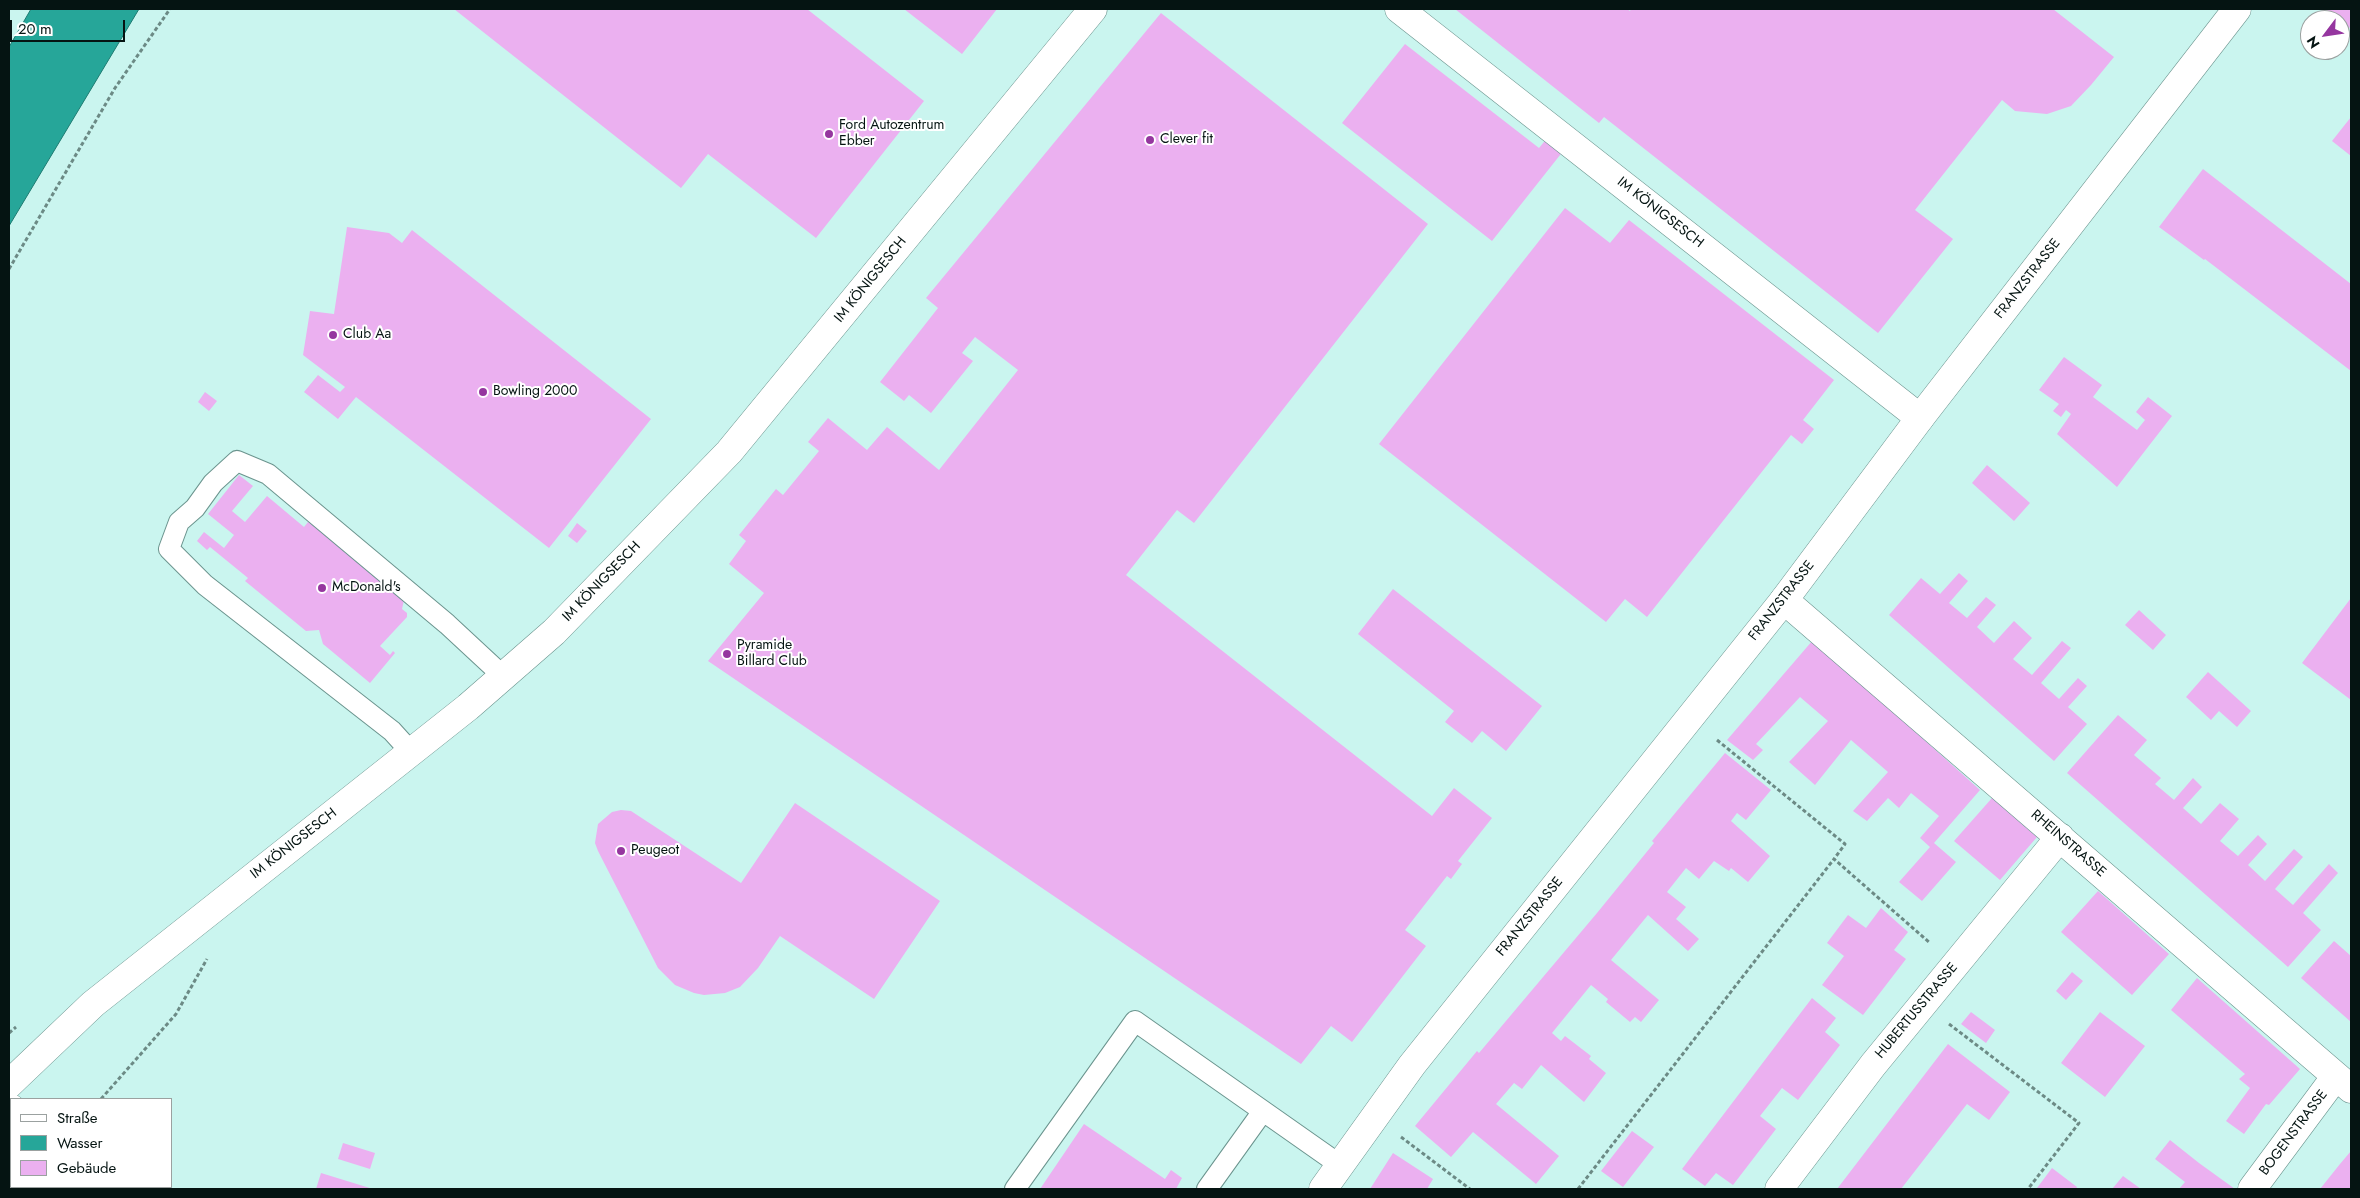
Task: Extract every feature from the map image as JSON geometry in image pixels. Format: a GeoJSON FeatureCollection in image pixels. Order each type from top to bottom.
{"type":"FeatureCollection","features":[{"type":"Feature","properties":{"kind":"street","name":"IM KÖNIGSESCH"},"geometry":{"type":"LineString","coordinates":[[14,1098],[16,1076],[93,1004],[411,752],[554,632],[729,452],[1093,9]]}},
{"type":"Feature","properties":{"kind":"street","name":"IM KÖNIGSESCH"},"geometry":{"type":"LineString","coordinates":[[1399,9],[1920,418]]}},
{"type":"Feature","properties":{"kind":"street","name":"FRANZSTRASSE"},"geometry":{"type":"LineString","coordinates":[[1323,1189],[1374,1116],[1418,1058],[1784,600],[1920,418],[2237,9]]}},
{"type":"Feature","properties":{"kind":"street","name":"RHEINSTRASSE"},"geometry":{"type":"LineString","coordinates":[[1784,600],[2344,1082]]}},
{"type":"Feature","properties":{"kind":"street","name":"HUBERTUSSTRASSE"},"geometry":{"type":"LineString","coordinates":[[1779,1189],[1872,1065],[2060,837]]}},
{"type":"Feature","properties":{"kind":"street","name":"BOGENSTRASSE"},"geometry":{"type":"LineString","coordinates":[[2252,1189],[2344,1082]]}},
{"type":"Feature","properties":{"kind":"lane"},"geometry":{"type":"LineString","coordinates":[[411,752],[392,731],[205,585],[169,549],[179,522],[195,508],[213,483],[238,460],[268,474],[447,624],[503,676]]}},
{"type":"Feature","properties":{"kind":"lane"},"geometry":{"type":"LineString","coordinates":[[1016,1189],[1135,1021],[1340,1165]]}},
{"type":"Feature","properties":{"kind":"lane"},"geometry":{"type":"LineString","coordinates":[[1207,1189],[1264,1111]]}},
{"type":"Feature","properties":{"kind":"path"},"geometry":{"type":"LineString","coordinates":[[9,269],[115,88],[170,9]]}},
{"type":"Feature","properties":{"kind":"path"},"geometry":{"type":"LineString","coordinates":[[1578,1189],[1845,844],[1690,718]]}},
{"type":"Feature","properties":{"kind":"path"},"geometry":{"type":"LineString","coordinates":[[1834,859],[1955,965]]}},
{"type":"Feature","properties":{"kind":"path"},"geometry":{"type":"LineString","coordinates":[[102,1098],[176,1014],[209,955]]}},
{"type":"Feature","properties":{"kind":"path"},"geometry":{"type":"LineString","coordinates":[[1923,1004],[2079,1123],[2028,1189]]}},
{"type":"Feature","properties":{"kind":"path"},"geometry":{"type":"LineString","coordinates":[[1374,1116],[1470,1189]]}},
{"type":"Feature","properties":{"kind":"water"},"geometry":{"type":"Polygon","coordinates":[[[31,9],[139,9],[9,226],[9,47],[31,9]]]}},
{"type":"Feature","properties":{"kind":"building"},"geometry":{"type":"Polygon","coordinates":[[[454,9],[807,9],[924,101],[816,238],[708,154],[681,188],[454,9]]]}},
{"type":"Feature","properties":{"kind":"building"},"geometry":{"type":"Polygon","coordinates":[[[904,9],[997,9],[962,54],[904,9]]]}},
{"type":"Feature","properties":{"kind":"building"},"geometry":{"type":"Polygon","coordinates":[[[1455,9],[1627,9],[1630,11],[1631,9],[2053,9],[2114,57],[2071,106],[2047,114],[2015,111],[2002,100],[1915,210],[1953,239],[1878,333],[1604,117],[1599,123],[1455,9]]]}},
{"type":"Feature","properties":{"kind":"building"},"geometry":{"type":"Polygon","coordinates":[[[2325,9],[2351,9],[2351,29],[2350,10],[2325,9]]]}},
{"type":"Feature","properties":{"kind":"building"},"geometry":{"type":"Polygon","coordinates":[[[1161,13],[1428,224],[1194,523],[1177,510],[1126,575],[1432,816],[1454,788],[1492,818],[1458,861],[1462,864],[1451,879],[1447,876],[1405,930],[1426,946],[1352,1042],[1331,1026],[1301,1064],[708,661],[764,593],[729,564],[746,541],[739,535],[776,489],[783,495],[819,451],[808,442],[828,418],[867,450],[887,427],[939,470],[1018,370],[975,337],[962,353],[973,361],[931,413],[909,395],[904,401],[880,382],[938,308],[926,298],[1161,13]]]}},
{"type":"Feature","properties":{"kind":"building"},"geometry":{"type":"Polygon","coordinates":[[[1405,44],[1539,148],[1548,137],[1564,150],[1492,241],[1342,123],[1405,44]]]}},
{"type":"Feature","properties":{"kind":"building"},"geometry":{"type":"Polygon","coordinates":[[[2351,117],[2351,156],[2332,141],[2351,117]]]}},
{"type":"Feature","properties":{"kind":"building"},"geometry":{"type":"Polygon","coordinates":[[[2203,169],[2351,284],[2351,371],[2205,259],[2159,227],[2203,169]]]}},
{"type":"Feature","properties":{"kind":"building"},"geometry":{"type":"Polygon","coordinates":[[[1565,208],[1610,243],[1629,220],[1834,380],[1803,420],[1814,429],[1802,444],[1791,435],[1647,617],[1625,599],[1606,622],[1379,444],[1565,208]]]}},
{"type":"Feature","properties":{"kind":"building","name":"Bowling 2000"},"geometry":{"type":"Polygon","coordinates":[[[347,227],[389,233],[402,243],[412,230],[651,419],[549,548],[356,397],[338,419],[304,392],[318,375],[340,392],[345,387],[303,355],[310,311],[334,314],[347,227]]]}},
{"type":"Feature","properties":{"kind":"building"},"geometry":{"type":"Polygon","coordinates":[[[2064,357],[2102,385],[2093,397],[2137,430],[2145,420],[2136,412],[2148,397],[2172,416],[2117,487],[2057,434],[2071,414],[2066,410],[2061,417],[2053,411],[2059,404],[2039,390],[2064,357]]]}},
{"type":"Feature","properties":{"kind":"building"},"geometry":{"type":"Polygon","coordinates":[[[205,392],[217,401],[209,411],[198,402],[205,392]]]}},
{"type":"Feature","properties":{"kind":"building"},"geometry":{"type":"Polygon","coordinates":[[[1987,465],[2030,503],[2014,521],[1972,483],[1987,465]]]}},
{"type":"Feature","properties":{"kind":"building","name":"McDonald's"},"geometry":{"type":"Polygon","coordinates":[[[239,475],[253,486],[232,511],[245,522],[267,496],[304,527],[308,522],[312,521],[404,600],[402,609],[407,613],[407,617],[380,646],[390,655],[393,651],[395,653],[370,683],[323,644],[319,630],[306,631],[245,581],[248,578],[210,547],[207,550],[197,541],[204,532],[224,548],[234,535],[208,514],[239,475]]]}},
{"type":"Feature","properties":{"kind":"building"},"geometry":{"type":"Polygon","coordinates":[[[577,523],[587,531],[577,543],[568,536],[577,523]]]}},
{"type":"Feature","properties":{"kind":"building"},"geometry":{"type":"Polygon","coordinates":[[[1959,573],[1968,581],[1949,603],[1967,618],[1986,597],[1996,605],[1977,627],[1994,643],[2014,621],[2032,638],[2013,659],[2032,675],[2062,641],[2071,648],[2041,683],[2059,699],[2078,678],[2087,686],[2068,707],[2087,724],[2054,761],[1889,615],[1921,578],[1940,594],[1959,573]]]}},
{"type":"Feature","properties":{"kind":"building"},"geometry":{"type":"Polygon","coordinates":[[[1393,589],[1542,706],[1506,751],[1482,731],[1472,743],[1445,722],[1454,711],[1358,634],[1393,589]]]}},
{"type":"Feature","properties":{"kind":"building"},"geometry":{"type":"Polygon","coordinates":[[[2351,598],[2351,700],[2302,663],[2351,598]]]}},
{"type":"Feature","properties":{"kind":"building"},"geometry":{"type":"Polygon","coordinates":[[[2139,610],[2166,635],[2153,650],[2125,625],[2139,610]]]}},
{"type":"Feature","properties":{"kind":"building"},"geometry":{"type":"Polygon","coordinates":[[[1813,640],[1980,790],[1934,843],[1956,862],[1922,901],[1899,882],[1930,847],[1920,838],[1939,816],[1911,793],[1899,808],[1888,798],[1867,821],[1853,811],[1888,772],[1851,740],[1815,785],[1789,762],[1828,721],[1800,697],[1756,744],[1763,750],[1753,760],[1727,740],[1813,640]]]}},
{"type":"Feature","properties":{"kind":"building"},"geometry":{"type":"Polygon","coordinates":[[[2208,672],[2251,711],[2237,727],[2219,711],[2211,720],[2186,697],[2208,672]]]}},
{"type":"Feature","properties":{"kind":"building"},"geometry":{"type":"Polygon","coordinates":[[[2118,715],[2147,740],[2134,755],[2161,778],[2155,784],[2174,800],[2193,778],[2202,787],[2183,808],[2201,824],[2220,803],[2239,819],[2220,841],[2238,856],[2258,835],[2267,844],[2248,865],[2265,881],[2294,849],[2303,857],[2275,889],[2293,905],[2329,864],[2338,873],[2303,913],[2321,930],[2288,967],[2067,773],[2118,715]]]}},
{"type":"Feature","properties":{"kind":"building"},"geometry":{"type":"Polygon","coordinates":[[[1725,753],[1771,790],[1746,820],[1737,813],[1731,821],[1770,856],[1748,882],[1731,868],[1729,871],[1714,861],[1699,879],[1686,868],[1667,892],[1686,907],[1676,919],[1699,939],[1688,951],[1648,915],[1611,960],[1659,1000],[1641,1022],[1635,1017],[1630,1022],[1606,1002],[1608,999],[1591,985],[1552,1033],[1561,1041],[1565,1036],[1591,1056],[1589,1059],[1606,1073],[1584,1102],[1541,1065],[1522,1089],[1514,1083],[1496,1104],[1559,1156],[1536,1184],[1473,1132],[1451,1157],[1415,1126],[1477,1051],[1479,1053],[1597,913],[1654,843],[1652,841],[1725,753]]]}},
{"type":"Feature","properties":{"kind":"building"},"geometry":{"type":"Polygon","coordinates":[[[1992,798],[2037,837],[2000,880],[1954,841],[1992,798]]]}},
{"type":"Feature","properties":{"kind":"building"},"geometry":{"type":"Polygon","coordinates":[[[795,803],[940,901],[874,999],[780,936],[758,968],[740,987],[725,993],[704,995],[675,985],[658,968],[598,851],[595,843],[598,824],[612,812],[621,810],[631,811],[741,883],[795,803]]]}},
{"type":"Feature","properties":{"kind":"building"},"geometry":{"type":"Polygon","coordinates":[[[2098,891],[2169,954],[2132,995],[2061,932],[2098,891]]]}},
{"type":"Feature","properties":{"kind":"building"},"geometry":{"type":"Polygon","coordinates":[[[1881,908],[1908,932],[1894,950],[1906,959],[1863,1015],[1822,985],[1844,956],[1827,943],[1848,915],[1866,928],[1881,908]]]}},
{"type":"Feature","properties":{"kind":"building"},"geometry":{"type":"Polygon","coordinates":[[[2334,941],[2351,956],[2351,1022],[2301,978],[2334,941]]]}},
{"type":"Feature","properties":{"kind":"building"},"geometry":{"type":"Polygon","coordinates":[[[2072,972],[2083,981],[2066,1000],[2056,991],[2072,972]]]}},
{"type":"Feature","properties":{"kind":"building"},"geometry":{"type":"Polygon","coordinates":[[[2197,978],[2300,1069],[2269,1105],[2266,1104],[2244,1134],[2226,1121],[2250,1088],[2239,1079],[2245,1074],[2171,1010],[2197,978]]]}},
{"type":"Feature","properties":{"kind":"building"},"geometry":{"type":"Polygon","coordinates":[[[1812,998],[1836,1018],[1825,1032],[1840,1045],[1798,1100],[1782,1088],[1760,1116],[1776,1129],[1733,1185],[1716,1173],[1705,1186],[1682,1169],[1812,998]]]}},
{"type":"Feature","properties":{"kind":"building"},"geometry":{"type":"Polygon","coordinates":[[[1971,1012],[1995,1030],[1986,1043],[1961,1024],[1971,1012]]]}},
{"type":"Feature","properties":{"kind":"building"},"geometry":{"type":"Polygon","coordinates":[[[2100,1012],[2145,1046],[2105,1097],[2061,1063],[2100,1012]]]}},
{"type":"Feature","properties":{"kind":"building"},"geometry":{"type":"Polygon","coordinates":[[[1948,1044],[2010,1092],[1989,1120],[1967,1104],[1901,1189],[1837,1189],[1948,1044]]]}},
{"type":"Feature","properties":{"kind":"building"},"geometry":{"type":"Polygon","coordinates":[[[1084,1124],[1165,1179],[1171,1170],[1182,1178],[1176,1189],[1040,1189],[1084,1124]]]}},
{"type":"Feature","properties":{"kind":"building"},"geometry":{"type":"Polygon","coordinates":[[[1632,1131],[1654,1147],[1623,1187],[1601,1171],[1632,1131]]]}},
{"type":"Feature","properties":{"kind":"building"},"geometry":{"type":"Polygon","coordinates":[[[2170,1140],[2235,1189],[2179,1189],[2185,1182],[2155,1159],[2170,1140]]]}},
{"type":"Feature","properties":{"kind":"building"},"geometry":{"type":"Polygon","coordinates":[[[343,1143],[375,1153],[370,1169],[338,1159],[343,1143]]]}},
{"type":"Feature","properties":{"kind":"building"},"geometry":{"type":"Polygon","coordinates":[[[2351,1151],[2350,1189],[2320,1189],[2340,1164],[2351,1151]]]}},
{"type":"Feature","properties":{"kind":"building"},"geometry":{"type":"Polygon","coordinates":[[[1393,1153],[1433,1179],[1427,1189],[1370,1189],[1393,1153]]]}},
{"type":"Feature","properties":{"kind":"building"},"geometry":{"type":"Polygon","coordinates":[[[2052,1168],[2077,1187],[2076,1189],[2037,1188],[2052,1168]]]}},
{"type":"Feature","properties":{"kind":"building"},"geometry":{"type":"Polygon","coordinates":[[[321,1173],[373,1189],[316,1189],[321,1173]]]}},
{"type":"Feature","properties":{"kind":"building"},"geometry":{"type":"Polygon","coordinates":[[[2123,1176],[2141,1189],[2112,1189],[2123,1176]]]}},
{"type":"Feature","properties":{"kind":"place","name":"Ford Autozentrum Ebber"},"geometry":{"type":"Point","coordinates":[829,134]}},
{"type":"Feature","properties":{"kind":"place","name":"Clever fit"},"geometry":{"type":"Point","coordinates":[1150,140]}},
{"type":"Feature","properties":{"kind":"place","name":"Club Aa"},"geometry":{"type":"Point","coordinates":[333,335]}},
{"type":"Feature","properties":{"kind":"place","name":"Bowling 2000"},"geometry":{"type":"Point","coordinates":[483,392]}},
{"type":"Feature","properties":{"kind":"place","name":"McDonald's"},"geometry":{"type":"Point","coordinates":[322,588]}},
{"type":"Feature","properties":{"kind":"place","name":"Pyramide Billard Club"},"geometry":{"type":"Point","coordinates":[727,654]}},
{"type":"Feature","properties":{"kind":"place","name":"Peugeot"},"geometry":{"type":"Point","coordinates":[621,851]}}]}
